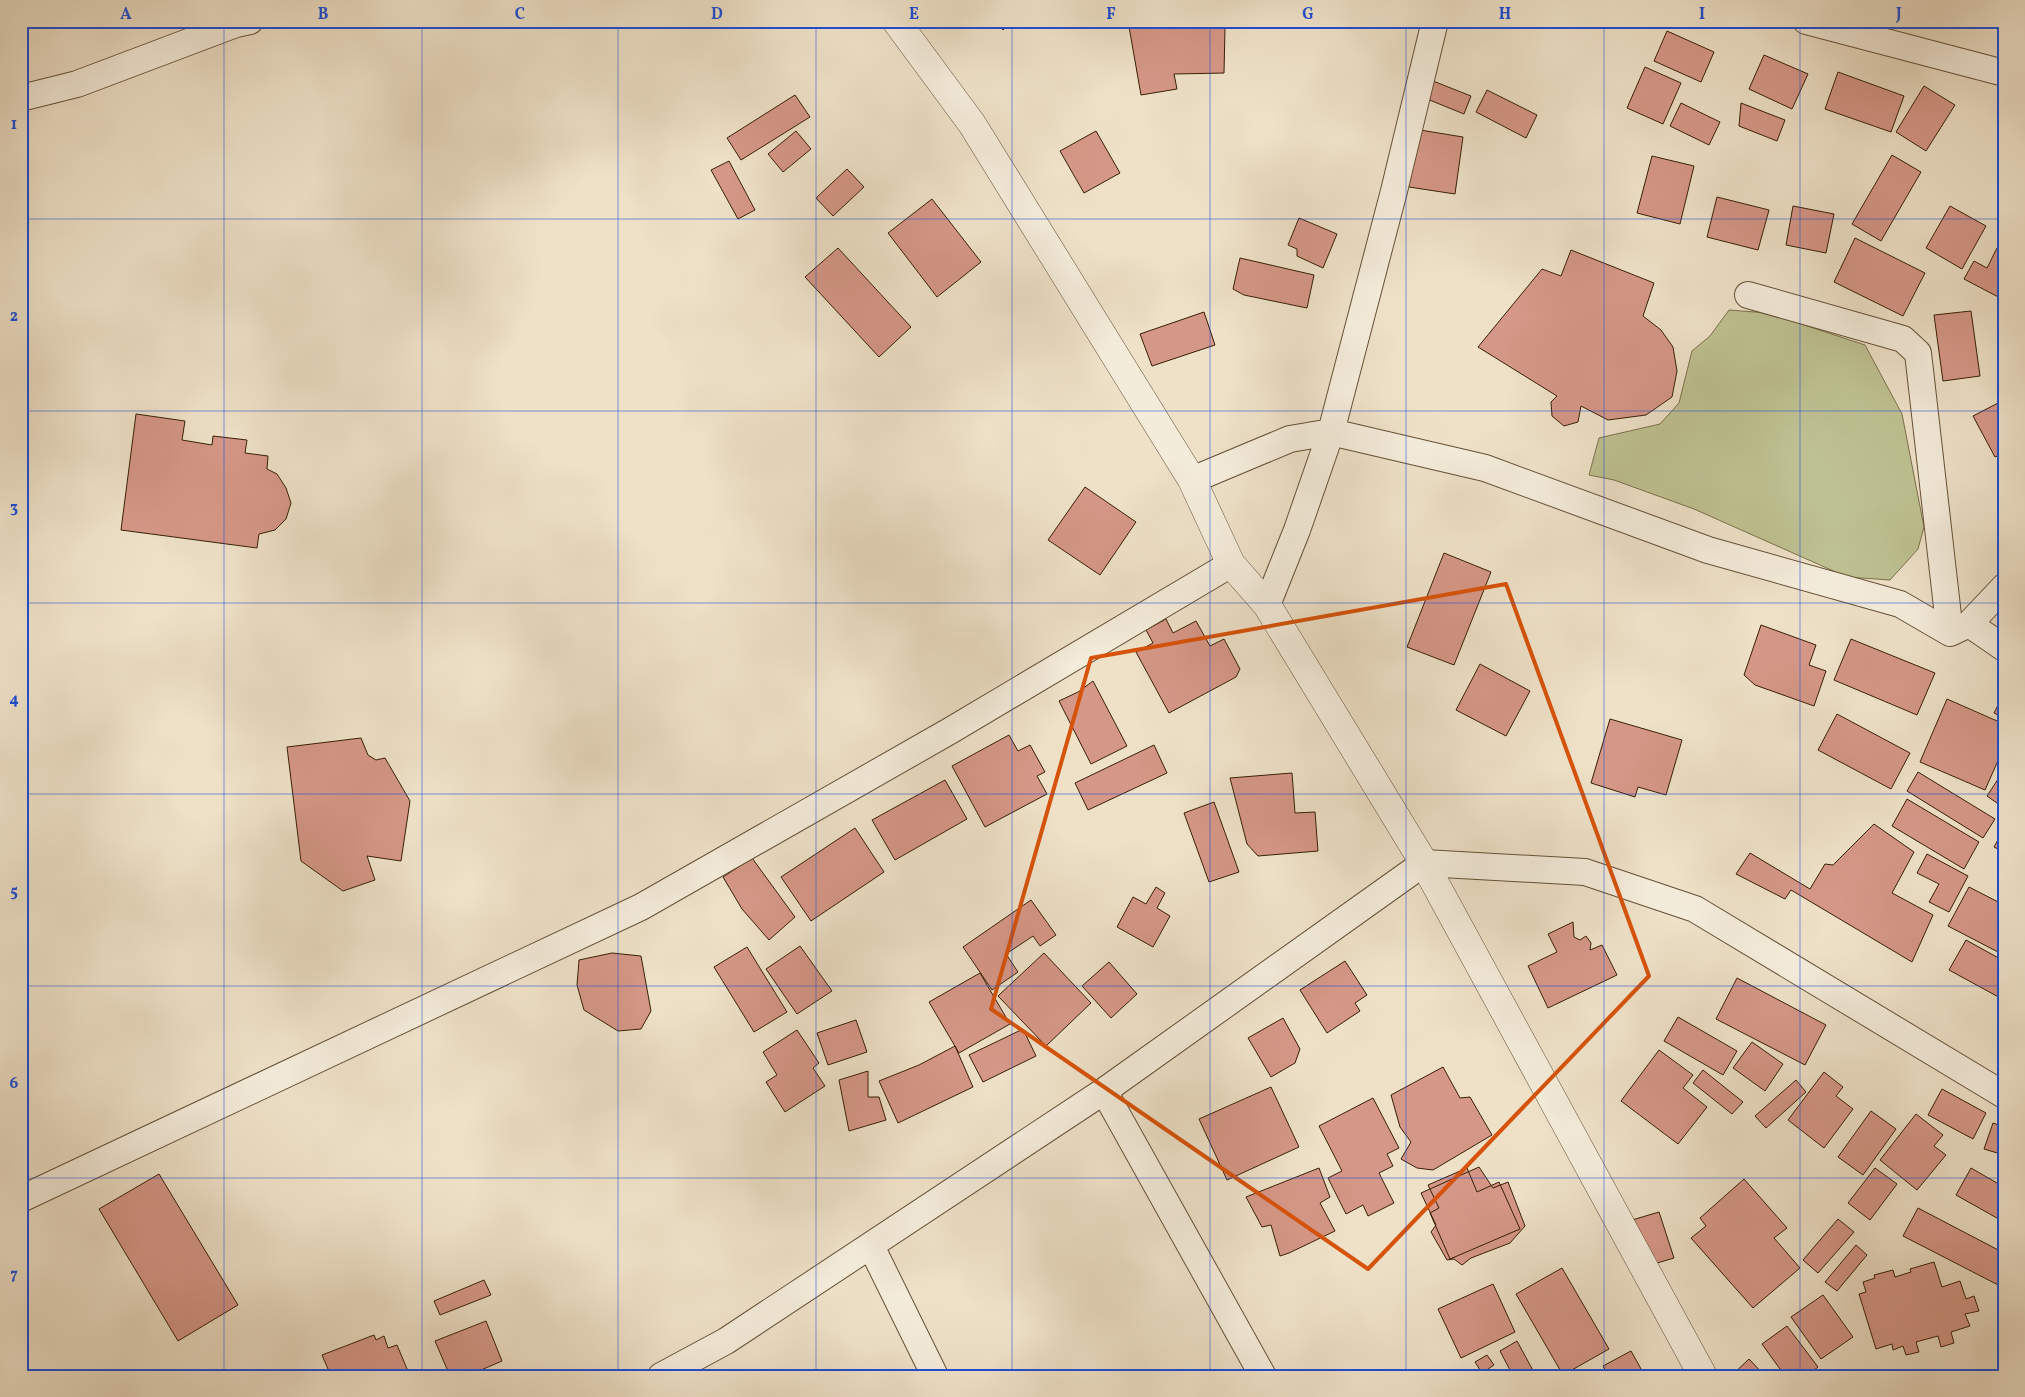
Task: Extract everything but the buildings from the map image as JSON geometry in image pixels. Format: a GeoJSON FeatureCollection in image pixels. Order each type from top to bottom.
{"type":"FeatureCollection","features":[{"type":"Feature","properties":{"kind":"street"},"geometry":{"type":"LineString","coordinates":[[21,98],[77,84],[236,24],[250,21]]}},
{"type":"Feature","properties":{"kind":"street"},"geometry":{"type":"LineString","coordinates":[[896,21],[972,124],[1192,480],[1231,564],[1267,605],[1424,863],[1703,1376]]}},
{"type":"Feature","properties":{"kind":"street"},"geometry":{"type":"LineString","coordinates":[[1267,605],[1297,530],[1331,432],[1394,191],[1435,21]]}},
{"type":"Feature","properties":{"kind":"street"},"geometry":{"type":"LineString","coordinates":[[1806,21],[2004,73]]}},
{"type":"Feature","properties":{"kind":"street"},"geometry":{"type":"LineString","coordinates":[[1748,295],[1903,339],[1918,353],[1960,629]]}},
{"type":"Feature","properties":{"kind":"street"},"geometry":{"type":"LineString","coordinates":[[1192,480],[1290,439],[1331,432],[1485,468],[1708,550],[1900,604],[2004,648]]}},
{"type":"Feature","properties":{"kind":"street"},"geometry":{"type":"LineString","coordinates":[[21,1200],[641,907],[948,732],[1231,564]]}},
{"type":"Feature","properties":{"kind":"street"},"geometry":{"type":"LineString","coordinates":[[1960,629],[2004,587]]}},
{"type":"Feature","properties":{"kind":"street"},"geometry":{"type":"LineString","coordinates":[[660,1376],[726,1341],[1104,1091],[1424,863],[1585,872],[1695,910],[2004,1095]]}},
{"type":"Feature","properties":{"kind":"street"},"geometry":{"type":"LineString","coordinates":[[1104,1091],[1264,1376]]}},
{"type":"Feature","properties":{"kind":"street"},"geometry":{"type":"LineString","coordinates":[[871,1246],[935,1376]]}},
{"type":"Feature","properties":{"kind":"highlighted area"},"geometry":{"type":"Polygon","coordinates":[[[1506,584],[1649,976],[1368,1269],[991,1009],[1091,658],[1506,584]]]}},
{"type":"Feature","properties":{"kind":"green space"},"geometry":{"type":"Polygon","coordinates":[[[1729,310],[1768,313],[1865,345],[1902,414],[1924,527],[1918,549],[1890,580],[1847,577],[1694,509],[1614,480],[1589,475],[1599,438],[1660,424],[1679,403],[1692,351],[1710,336],[1729,310]]]}}]}
